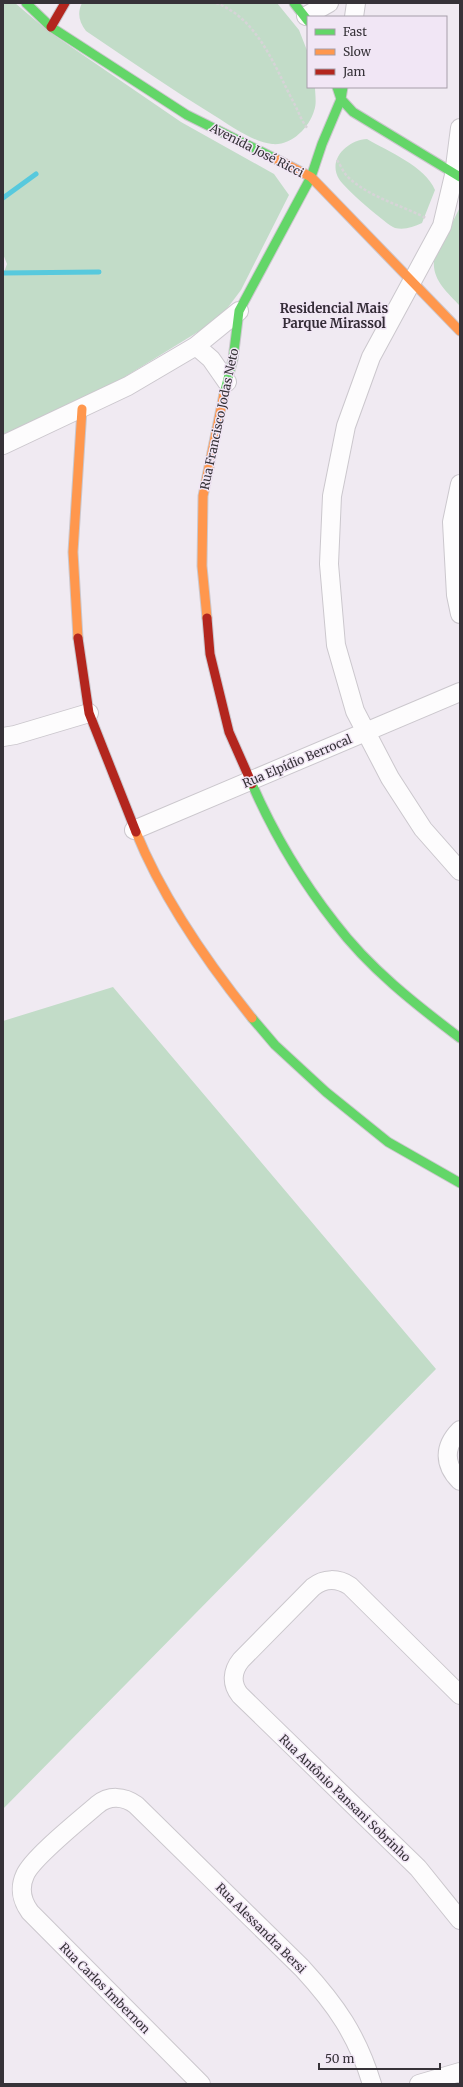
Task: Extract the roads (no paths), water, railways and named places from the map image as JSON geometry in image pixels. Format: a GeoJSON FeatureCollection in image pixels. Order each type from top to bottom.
{"type":"FeatureCollection","features":[{"type":"Feature","properties":{"kind":"street","name":"Avenida José Ricci"},"geometry":{"type":"LineString","coordinates":[[26,3],[52,27],[187,115],[311,177],[413,280],[460,330]]}},
{"type":"Feature","properties":{"kind":"street"},"geometry":{"type":"LineString","coordinates":[[52,27],[65,3]]}},
{"type":"Feature","properties":{"kind":"street"},"geometry":{"type":"LineString","coordinates":[[303,13],[329,3]]}},
{"type":"Feature","properties":{"kind":"street"},"geometry":{"type":"LineString","coordinates":[[354,16],[356,3]]}},
{"type":"Feature","properties":{"kind":"street"},"geometry":{"type":"LineString","coordinates":[[337,88],[341,98],[354,112],[457,176]]}},
{"type":"Feature","properties":{"kind":"street","name":"Rua Francisco Jodas Neto"},"geometry":{"type":"LineString","coordinates":[[342,88],[341,98],[322,144],[311,177],[239,311],[233,359],[218,416],[204,496],[202,566],[210,654],[229,732],[268,818],[298,868],[335,923],[378,970],[420,1008],[460,1038]]}},
{"type":"Feature","properties":{"kind":"street"},"geometry":{"type":"LineString","coordinates":[[460,128],[457,176],[442,226],[371,357],[346,426],[332,496],[329,564],[336,645],[355,711],[390,778],[423,829],[460,870]]}},
{"type":"Feature","properties":{"kind":"street"},"geometry":{"type":"LineString","coordinates":[[3,445],[128,386],[196,346],[239,311]]}},
{"type":"Feature","properties":{"kind":"street"},"geometry":{"type":"LineString","coordinates":[[196,346],[211,359],[227,382]]}},
{"type":"Feature","properties":{"kind":"street"},"geometry":{"type":"LineString","coordinates":[[82,409],[74,552],[78,640],[90,713],[134,830],[145,855],[184,925],[228,988],[275,1045],[326,1092],[388,1142],[460,1183]]}},
{"type":"Feature","properties":{"kind":"street"},"geometry":{"type":"LineString","coordinates":[[460,484],[452,522],[456,595],[460,614]]}},
{"type":"Feature","properties":{"kind":"street","name":"Rua Elpídio Berrocal"},"geometry":{"type":"LineString","coordinates":[[134,830],[460,692]]}},
{"type":"Feature","properties":{"kind":"street"},"geometry":{"type":"LineString","coordinates":[[3,737],[15,736],[90,713]]}},
{"type":"Feature","properties":{"kind":"street"},"geometry":{"type":"LineString","coordinates":[[460,1430],[451,1440],[447,1454],[450,1468],[460,1481]]}},
{"type":"Feature","properties":{"kind":"street","name":"Rua Antônio Pansani Sobrinho"},"geometry":{"type":"LineString","coordinates":[[460,1695],[350,1586],[333,1580],[324,1581],[313,1587],[241,1660],[234,1675],[235,1688],[240,1695],[418,1868],[460,1920]]}},
{"type":"Feature","properties":{"kind":"street","name":"Rua Carlos Imbernon"},"geometry":{"type":"LineString","coordinates":[[119,1798],[105,1800],[31,1865],[24,1875],[22,1897],[30,1912],[201,2084]]}},
{"type":"Feature","properties":{"kind":"street","name":"Rua Alessandra Bersi"},"geometry":{"type":"LineString","coordinates":[[119,1798],[128,1800],[136,1805],[302,1968],[328,1996],[349,2027],[365,2060],[372,2084]]}},
{"type":"Feature","properties":{"kind":"street"},"geometry":{"type":"LineString","coordinates":[[419,2084],[460,2072]]}},
{"type":"Feature","properties":{"kind":"waterway"},"geometry":{"type":"LineString","coordinates":[[3,198],[36,174]]}},
{"type":"Feature","properties":{"kind":"waterway"},"geometry":{"type":"LineString","coordinates":[[3,273],[99,272]]}},
{"type":"Feature","properties":{"kind":"district","name":"Residencial Mais Parque Mirassol"},"geometry":{"type":"Point","coordinates":[334,316]}}]}
